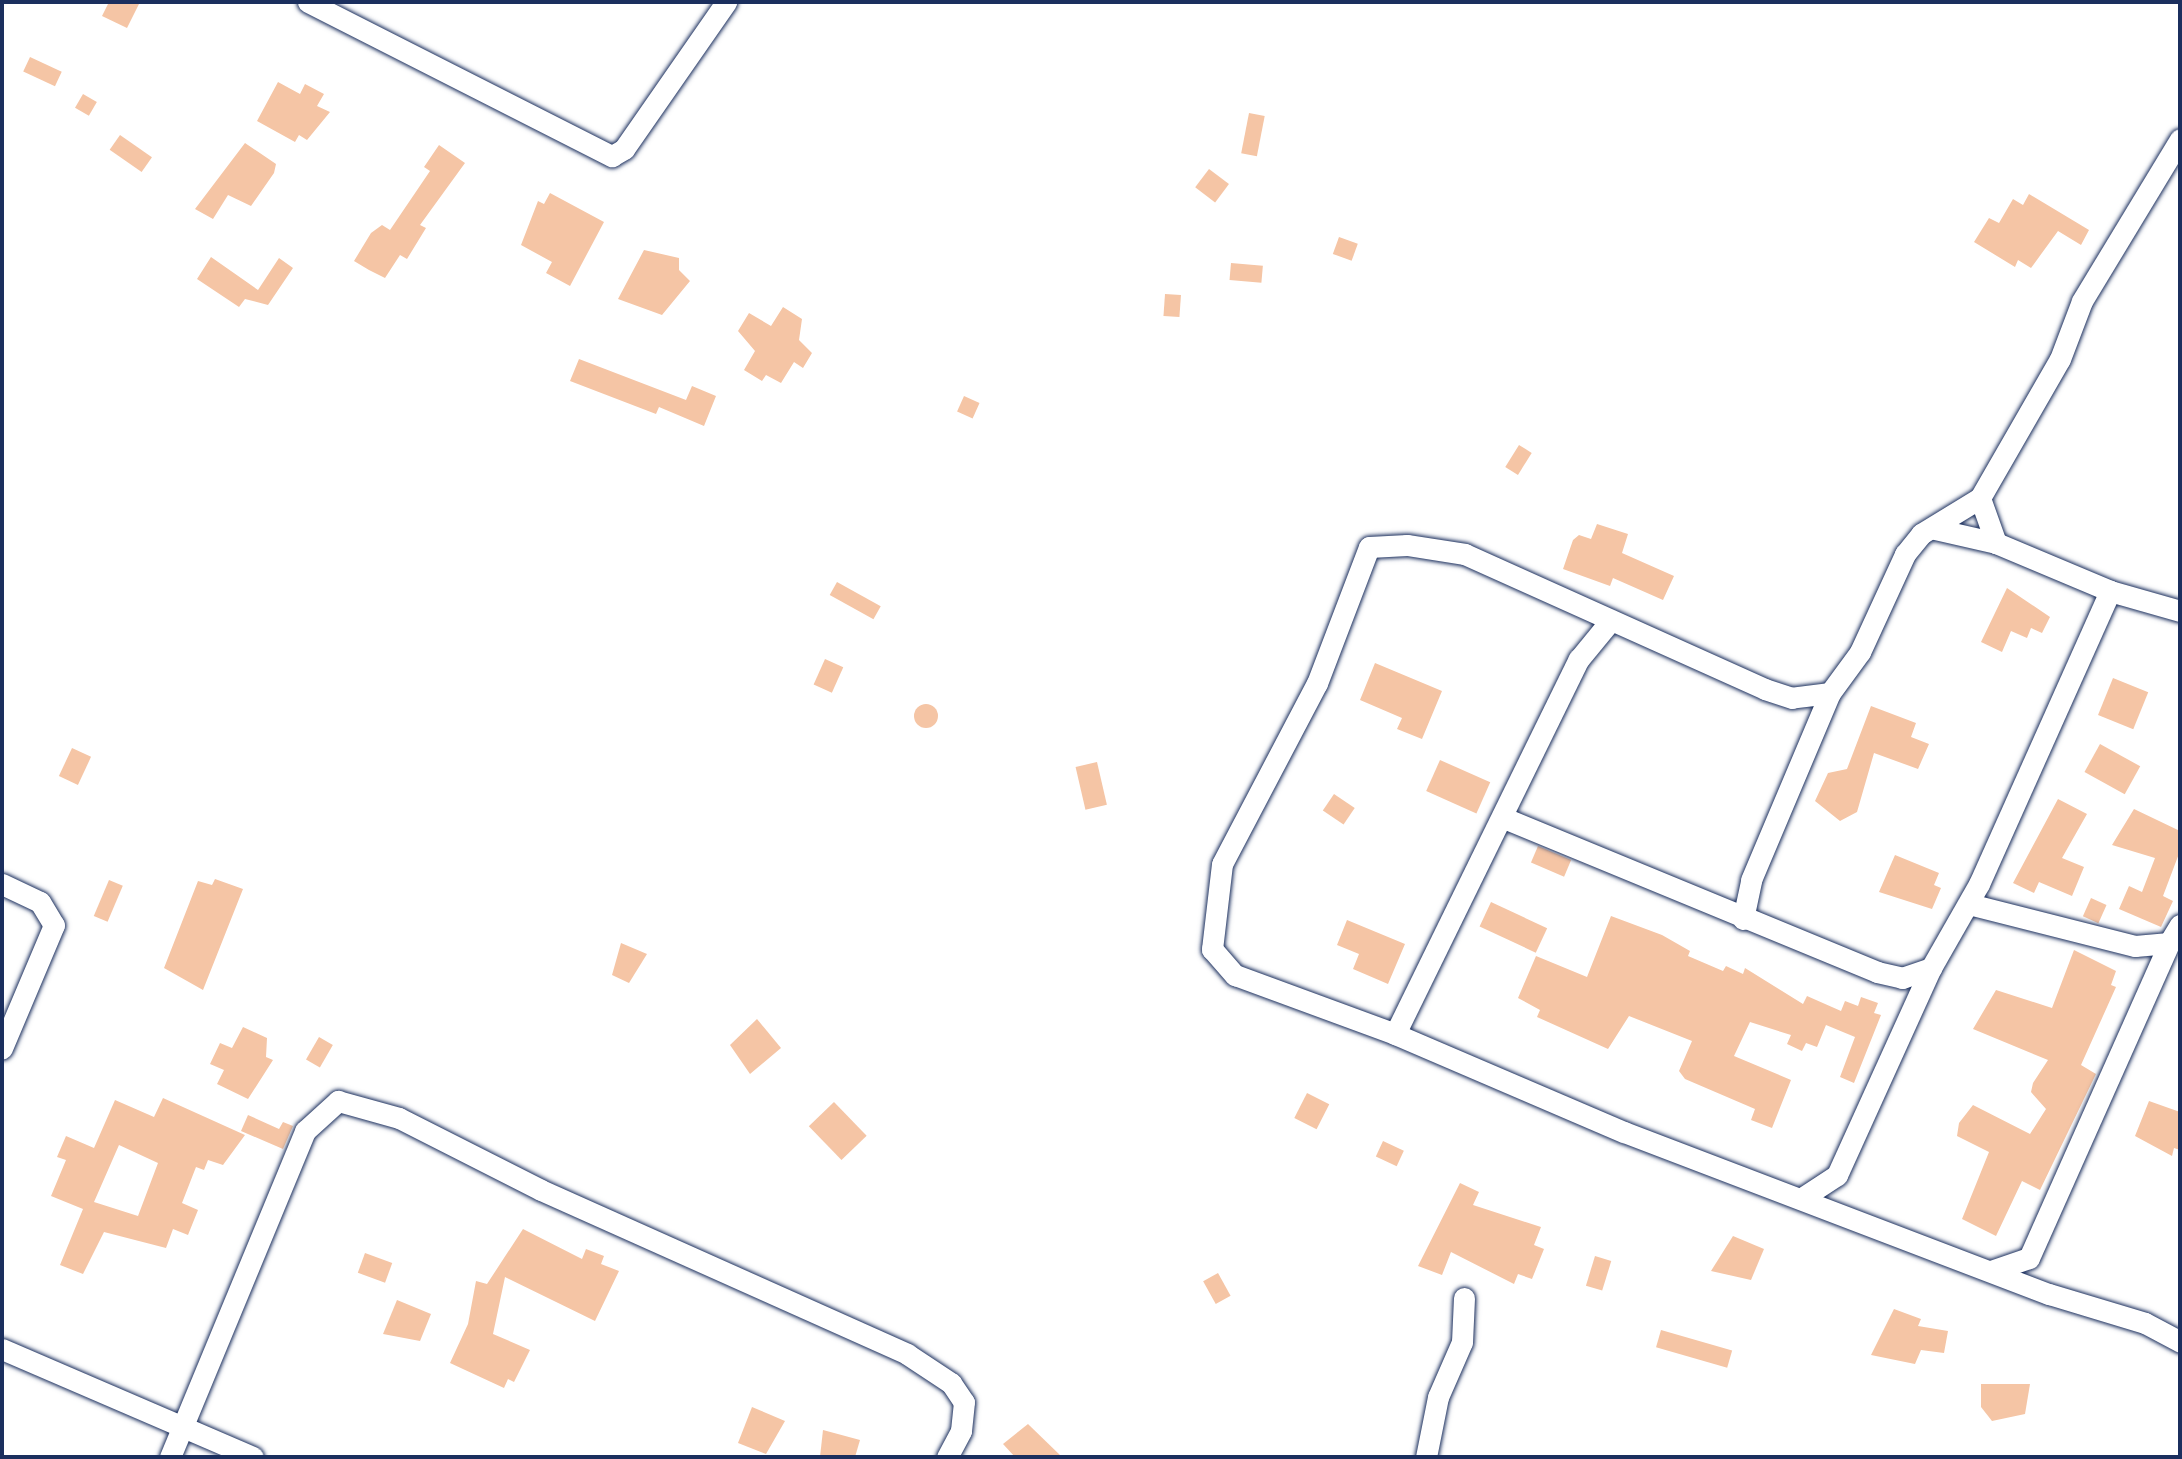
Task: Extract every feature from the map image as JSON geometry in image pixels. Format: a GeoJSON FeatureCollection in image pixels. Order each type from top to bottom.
{"type":"FeatureCollection","features":[{"type":"Feature","properties":{"kind":"street"},"geometry":{"type":"LineString","coordinates":[[308,2],[612,156],[624,149],[726,2]]}},
{"type":"Feature","properties":{"kind":"street"},"geometry":{"type":"LineString","coordinates":[[1743,919],[1751,880],[1830,693],[1860,652],[1905,554],[1980,498],[2060,359],[2082,301],[2180,139]]}},
{"type":"Feature","properties":{"kind":"street"},"geometry":{"type":"LineString","coordinates":[[1980,498],[1996,543]]}},
{"type":"Feature","properties":{"kind":"street"},"geometry":{"type":"LineString","coordinates":[[1935,529],[1996,543],[2110,591],[2180,611]]}},
{"type":"Feature","properties":{"kind":"street"},"geometry":{"type":"LineString","coordinates":[[1830,693],[1792,698],[1765,689],[1465,554],[1407,545],[1369,547],[1317,683],[1222,863],[1209,937],[1229,969],[1395,1034],[1623,1132],[1991,1271],[2145,1323],[2180,1342]]}},
{"type":"Feature","properties":{"kind":"street"},"geometry":{"type":"LineString","coordinates":[[1840,1213],[1837,1175],[1931,968],[1969,904],[2110,591]]}},
{"type":"Feature","properties":{"kind":"street"},"geometry":{"type":"LineString","coordinates":[[1586,607],[1592,637]]}},
{"type":"Feature","properties":{"kind":"street"},"geometry":{"type":"LineString","coordinates":[[1395,1034],[1592,637],[1611,621]]}},
{"type":"Feature","properties":{"kind":"street"},"geometry":{"type":"LineString","coordinates":[[1504,818],[1743,919],[1877,972],[1902,978],[1931,968]]}},
{"type":"Feature","properties":{"kind":"street"},"geometry":{"type":"LineString","coordinates":[[2,884],[40,902],[54,925],[2,1048]]}},
{"type":"Feature","properties":{"kind":"street"},"geometry":{"type":"LineString","coordinates":[[1969,904],[2135,946],[2169,943]]}},
{"type":"Feature","properties":{"kind":"street"},"geometry":{"type":"LineString","coordinates":[[1991,1271],[2029,1258],[2169,943],[2180,925]]}},
{"type":"Feature","properties":{"kind":"street"},"geometry":{"type":"LineString","coordinates":[[170,1457],[305,1131],[338,1101],[400,1118],[541,1190],[906,1354],[951,1382],[964,1402],[961,1431],[947,1457]]}},
{"type":"Feature","properties":{"kind":"street"},"geometry":{"type":"LineString","coordinates":[[1802,1198],[1837,1175]]}},
{"type":"Feature","properties":{"kind":"street"},"geometry":{"type":"LineString","coordinates":[[1426,1457],[1438,1397],[1462,1342],[1464,1298]]}},
{"type":"Feature","properties":{"kind":"street"},"geometry":{"type":"LineString","coordinates":[[2,1349],[253,1457]]}},
{"type":"Feature","properties":{"kind":"building"},"geometry":{"type":"Polygon","coordinates":[[[109,2],[140,2],[127,28],[102,16],[109,2]]]}},
{"type":"Feature","properties":{"kind":"building"},"geometry":{"type":"Polygon","coordinates":[[[30,57],[62,72],[55,86],[23,72],[30,57]]]}},
{"type":"Feature","properties":{"kind":"building"},"geometry":{"type":"Polygon","coordinates":[[[278,82],[300,94],[305,84],[324,94],[317,106],[330,112],[307,140],[299,135],[295,142],[257,121],[278,82]]]}},
{"type":"Feature","properties":{"kind":"building"},"geometry":{"type":"Polygon","coordinates":[[[83,94],[97,102],[89,116],[75,108],[83,94]]]}},
{"type":"Feature","properties":{"kind":"building"},"geometry":{"type":"Polygon","coordinates":[[[1249,113],[1265,116],[1257,156],[1241,153],[1249,113]]]}},
{"type":"Feature","properties":{"kind":"building"},"geometry":{"type":"Polygon","coordinates":[[[120,135],[152,157],[142,172],[110,150],[120,135]]]}},
{"type":"Feature","properties":{"kind":"building"},"geometry":{"type":"Polygon","coordinates":[[[245,143],[276,164],[274,173],[251,206],[228,195],[213,219],[195,209],[245,143]]]}},
{"type":"Feature","properties":{"kind":"building"},"geometry":{"type":"Polygon","coordinates":[[[439,145],[465,163],[420,225],[426,228],[407,259],[400,255],[385,278],[354,261],[371,233],[382,225],[390,230],[430,171],[424,167],[439,145]]]}},
{"type":"Feature","properties":{"kind":"building"},"geometry":{"type":"Polygon","coordinates":[[[1209,169],[1229,184],[1215,202],[1195,187],[1209,169]]]}},
{"type":"Feature","properties":{"kind":"building"},"geometry":{"type":"Polygon","coordinates":[[[550,193],[604,222],[570,286],[546,273],[552,262],[521,245],[538,201],[544,204],[550,193]]]}},
{"type":"Feature","properties":{"kind":"building"},"geometry":{"type":"Polygon","coordinates":[[[2029,194],[2089,230],[2081,245],[2058,231],[2031,268],[2018,260],[2015,267],[1974,242],[1989,218],[1999,223],[2013,199],[2023,205],[2029,194]]]}},
{"type":"Feature","properties":{"kind":"building"},"geometry":{"type":"Polygon","coordinates":[[[1339,237],[1358,244],[1352,261],[1333,254],[1339,237]]]}},
{"type":"Feature","properties":{"kind":"building"},"geometry":{"type":"Polygon","coordinates":[[[644,250],[679,258],[679,270],[690,281],[662,315],[618,299],[644,250]]]}},
{"type":"Feature","properties":{"kind":"building"},"geometry":{"type":"Polygon","coordinates":[[[211,257],[258,290],[279,258],[293,268],[268,305],[245,299],[239,307],[197,279],[211,257]]]}},
{"type":"Feature","properties":{"kind":"building"},"geometry":{"type":"Polygon","coordinates":[[[1231,263],[1263,266],[1261,283],[1230,280],[1231,263]]]}},
{"type":"Feature","properties":{"kind":"building"},"geometry":{"type":"Polygon","coordinates":[[[1165,294],[1181,295],[1179,317],[1163,316],[1165,294]]]}},
{"type":"Feature","properties":{"kind":"building"},"geometry":{"type":"Polygon","coordinates":[[[783,307],[802,319],[799,340],[812,353],[803,368],[794,362],[781,383],[766,375],[762,381],[744,370],[755,351],[738,331],[749,313],[771,326],[783,307]]]}},
{"type":"Feature","properties":{"kind":"building"},"geometry":{"type":"Polygon","coordinates":[[[579,359],[686,400],[692,386],[716,396],[704,426],[659,407],[656,414],[570,381],[579,359]]]}},
{"type":"Feature","properties":{"kind":"building"},"geometry":{"type":"Polygon","coordinates":[[[964,396],[980,403],[973,418],[957,412],[964,396]]]}},
{"type":"Feature","properties":{"kind":"building"},"geometry":{"type":"Polygon","coordinates":[[[1519,445],[1532,453],[1518,475],[1505,467],[1519,445]]]}},
{"type":"Feature","properties":{"kind":"building"},"geometry":{"type":"Polygon","coordinates":[[[1597,524],[1628,534],[1622,553],[1674,576],[1663,600],[1613,578],[1610,586],[1563,569],[1573,540],[1579,535],[1591,539],[1597,524]]]}},
{"type":"Feature","properties":{"kind":"building"},"geometry":{"type":"Polygon","coordinates":[[[837,582],[881,606],[873,619],[830,595],[837,582]]]}},
{"type":"Feature","properties":{"kind":"building"},"geometry":{"type":"Polygon","coordinates":[[[2007,588],[2050,617],[2042,633],[2031,628],[2027,638],[2011,631],[2002,652],[1981,642],[2007,588]]]}},
{"type":"Feature","properties":{"kind":"building"},"geometry":{"type":"Polygon","coordinates":[[[825,659],[843,667],[832,693],[814,685],[825,659]]]}},
{"type":"Feature","properties":{"kind":"building"},"geometry":{"type":"Polygon","coordinates":[[[1375,663],[1442,691],[1422,739],[1397,729],[1402,718],[1360,700],[1375,663]]]}},
{"type":"Feature","properties":{"kind":"building"},"geometry":{"type":"Polygon","coordinates":[[[2113,678],[2148,692],[2133,729],[2098,715],[2113,678]]]}},
{"type":"Feature","properties":{"kind":"building"},"geometry":{"type":"Polygon","coordinates":[[[926,704],[935,707],[938,716],[935,725],[926,728],[917,725],[914,716],[917,707],[926,704]]]}},
{"type":"Feature","properties":{"kind":"building"},"geometry":{"type":"Polygon","coordinates":[[[1871,706],[1916,723],[1911,737],[1929,744],[1918,769],[1874,753],[1857,812],[1840,821],[1815,801],[1828,773],[1847,769],[1871,706]]]}},
{"type":"Feature","properties":{"kind":"building"},"geometry":{"type":"Polygon","coordinates":[[[2100,744],[2140,766],[2125,794],[2084,772],[2100,744]]]}},
{"type":"Feature","properties":{"kind":"building"},"geometry":{"type":"Polygon","coordinates":[[[72,748],[91,757],[78,785],[59,776],[72,748]]]}},
{"type":"Feature","properties":{"kind":"building"},"geometry":{"type":"Polygon","coordinates":[[[1440,760],[1490,782],[1476,813],[1426,791],[1440,760]]]}},
{"type":"Feature","properties":{"kind":"building"},"geometry":{"type":"Polygon","coordinates":[[[1097,762],[1107,805],[1085,810],[1076,767],[1097,762]]]}},
{"type":"Feature","properties":{"kind":"building"},"geometry":{"type":"Polygon","coordinates":[[[1334,794],[1355,808],[1344,825],[1323,811],[1334,794]]]}},
{"type":"Feature","properties":{"kind":"building"},"geometry":{"type":"Polygon","coordinates":[[[2058,799],[2087,814],[2062,858],[2084,867],[2072,896],[2039,882],[2034,893],[2013,883],[2058,799]]]}},
{"type":"Feature","properties":{"kind":"building"},"geometry":{"type":"Polygon","coordinates":[[[2134,809],[2180,831],[2180,851],[2163,896],[2173,901],[2161,927],[2119,909],[2129,886],[2142,892],[2155,858],[2112,845],[2134,809]]]}},
{"type":"Feature","properties":{"kind":"building"},"geometry":{"type":"Polygon","coordinates":[[[1538,846],[1571,860],[1564,877],[1531,863],[1538,846]]]}},
{"type":"Feature","properties":{"kind":"building"},"geometry":{"type":"Polygon","coordinates":[[[1895,855],[1939,873],[1934,885],[1941,888],[1932,909],[1879,892],[1895,855]]]}},
{"type":"Feature","properties":{"kind":"building"},"geometry":{"type":"Polygon","coordinates":[[[215,879],[243,889],[203,990],[164,968],[198,881],[212,885],[215,879]]]}},
{"type":"Feature","properties":{"kind":"building"},"geometry":{"type":"Polygon","coordinates":[[[109,880],[123,886],[108,922],[94,916],[109,880]]]}},
{"type":"Feature","properties":{"kind":"building"},"geometry":{"type":"Polygon","coordinates":[[[2091,898],[2107,905],[2098,923],[2083,916],[2091,898]]]}},
{"type":"Feature","properties":{"kind":"building"},"geometry":{"type":"Polygon","coordinates":[[[1491,902],[1547,928],[1536,953],[1480,926],[1491,902]]]}},
{"type":"Feature","properties":{"kind":"building"},"geometry":{"type":"Polygon","coordinates":[[[1611,916],[1662,935],[1690,951],[1688,956],[1723,971],[1726,966],[1743,974],[1745,968],[1803,1004],[1807,996],[1841,1011],[1845,1001],[1858,1006],[1861,997],[1878,1003],[1874,1013],[1881,1015],[1854,1083],[1840,1077],[1855,1037],[1826,1025],[1817,1047],[1806,1043],[1802,1051],[1787,1044],[1791,1035],[1750,1022],[1734,1056],[1791,1080],[1772,1128],[1751,1120],[1755,1109],[1685,1079],[1679,1071],[1692,1041],[1629,1016],[1608,1049],[1537,1017],[1540,1010],[1518,998],[1536,956],[1587,977],[1611,916]]]}},
{"type":"Feature","properties":{"kind":"building"},"geometry":{"type":"Polygon","coordinates":[[[1347,920],[1405,944],[1388,984],[1353,969],[1359,954],[1337,945],[1347,920]]]}},
{"type":"Feature","properties":{"kind":"building"},"geometry":{"type":"Polygon","coordinates":[[[621,943],[647,954],[629,983],[612,975],[621,943]]]}},
{"type":"Feature","properties":{"kind":"building"},"geometry":{"type":"Polygon","coordinates":[[[2074,950],[2116,971],[2111,985],[2116,987],[2081,1065],[2096,1074],[2040,1190],[2022,1181],[1996,1236],[1962,1219],[1989,1152],[1957,1136],[1959,1123],[1973,1105],[2030,1134],[2046,1109],[2031,1092],[2033,1083],[2048,1060],[1973,1029],[1996,990],[2052,1008],[2074,950]]]}},
{"type":"Feature","properties":{"kind":"building"},"geometry":{"type":"Polygon","coordinates":[[[757,1019],[781,1048],[750,1074],[730,1045],[757,1019]]]}},
{"type":"Feature","properties":{"kind":"building"},"geometry":{"type":"Polygon","coordinates":[[[243,1027],[267,1038],[266,1057],[273,1060],[248,1099],[217,1084],[224,1070],[210,1064],[220,1043],[232,1048],[243,1027]]]}},
{"type":"Feature","properties":{"kind":"building"},"geometry":{"type":"Polygon","coordinates":[[[319,1037],[333,1045],[320,1068],[306,1060],[319,1037]]]}},
{"type":"Feature","properties":{"kind":"building"},"geometry":{"type":"Polygon","coordinates":[[[1307,1093],[1329,1104],[1317,1129],[1294,1118],[1307,1093]]]}},
{"type":"Feature","properties":{"kind":"building"},"geometry":{"type":"Polygon","coordinates":[[[163,1098],[245,1135],[223,1165],[208,1160],[204,1170],[196,1167],[182,1203],[198,1210],[188,1235],[173,1229],[166,1248],[104,1232],[83,1274],[60,1265],[83,1209],[51,1196],[66,1160],[57,1157],[66,1136],[94,1148],[115,1100],[154,1117],[163,1098]],[[119,1145],[94,1202],[138,1216],[158,1163],[119,1145]]]}},
{"type":"Feature","properties":{"kind":"building"},"geometry":{"type":"Polygon","coordinates":[[[2149,1101],[2180,1112],[2180,1150],[2174,1148],[2172,1156],[2135,1136],[2149,1101]]]}},
{"type":"Feature","properties":{"kind":"building"},"geometry":{"type":"Polygon","coordinates":[[[834,1102],[867,1136],[841,1160],[809,1126],[834,1102]]]}},
{"type":"Feature","properties":{"kind":"building"},"geometry":{"type":"Polygon","coordinates":[[[248,1115],[279,1129],[283,1122],[293,1126],[283,1149],[241,1131],[248,1115]]]}},
{"type":"Feature","properties":{"kind":"building"},"geometry":{"type":"Polygon","coordinates":[[[1383,1141],[1404,1151],[1397,1166],[1376,1156],[1383,1141]]]}},
{"type":"Feature","properties":{"kind":"building"},"geometry":{"type":"Polygon","coordinates":[[[1460,1183],[1479,1192],[1473,1205],[1541,1227],[1534,1245],[1544,1249],[1532,1279],[1518,1274],[1514,1284],[1451,1252],[1442,1275],[1418,1266],[1460,1183]]]}},
{"type":"Feature","properties":{"kind":"building"},"geometry":{"type":"Polygon","coordinates":[[[523,1229],[582,1259],[586,1249],[604,1256],[601,1264],[619,1271],[595,1321],[505,1277],[493,1334],[530,1350],[514,1382],[508,1379],[504,1388],[450,1363],[468,1324],[476,1281],[487,1284],[523,1229]]]}},
{"type":"Feature","properties":{"kind":"building"},"geometry":{"type":"Polygon","coordinates":[[[1733,1236],[1764,1249],[1751,1280],[1711,1271],[1733,1236]]]}},
{"type":"Feature","properties":{"kind":"building"},"geometry":{"type":"Polygon","coordinates":[[[365,1253],[392,1263],[385,1283],[358,1273],[365,1253]]]}},
{"type":"Feature","properties":{"kind":"building"},"geometry":{"type":"Polygon","coordinates":[[[1595,1256],[1611,1261],[1602,1291],[1586,1286],[1595,1256]]]}},
{"type":"Feature","properties":{"kind":"building"},"geometry":{"type":"Polygon","coordinates":[[[1218,1273],[1231,1296],[1216,1304],[1203,1281],[1218,1273]]]}},
{"type":"Feature","properties":{"kind":"building"},"geometry":{"type":"Polygon","coordinates":[[[397,1300],[431,1314],[420,1341],[383,1334],[397,1300]]]}},
{"type":"Feature","properties":{"kind":"building"},"geometry":{"type":"Polygon","coordinates":[[[1894,1309],[1921,1319],[1918,1326],[1948,1331],[1944,1353],[1921,1350],[1915,1364],[1871,1355],[1894,1309]]]}},
{"type":"Feature","properties":{"kind":"building"},"geometry":{"type":"Polygon","coordinates":[[[1661,1330],[1732,1350],[1727,1368],[1656,1347],[1661,1330]]]}},
{"type":"Feature","properties":{"kind":"building"},"geometry":{"type":"Polygon","coordinates":[[[1981,1384],[2030,1384],[2025,1414],[1992,1421],[1981,1407],[1981,1384]]]}},
{"type":"Feature","properties":{"kind":"building"},"geometry":{"type":"Polygon","coordinates":[[[752,1407],[785,1421],[766,1454],[738,1443],[752,1407]]]}},
{"type":"Feature","properties":{"kind":"building"},"geometry":{"type":"Polygon","coordinates":[[[1028,1424],[1062,1457],[1015,1457],[1003,1444],[1028,1424]]]}},
{"type":"Feature","properties":{"kind":"building"},"geometry":{"type":"Polygon","coordinates":[[[823,1430],[860,1440],[855,1457],[820,1457],[823,1430]]]}}]}
